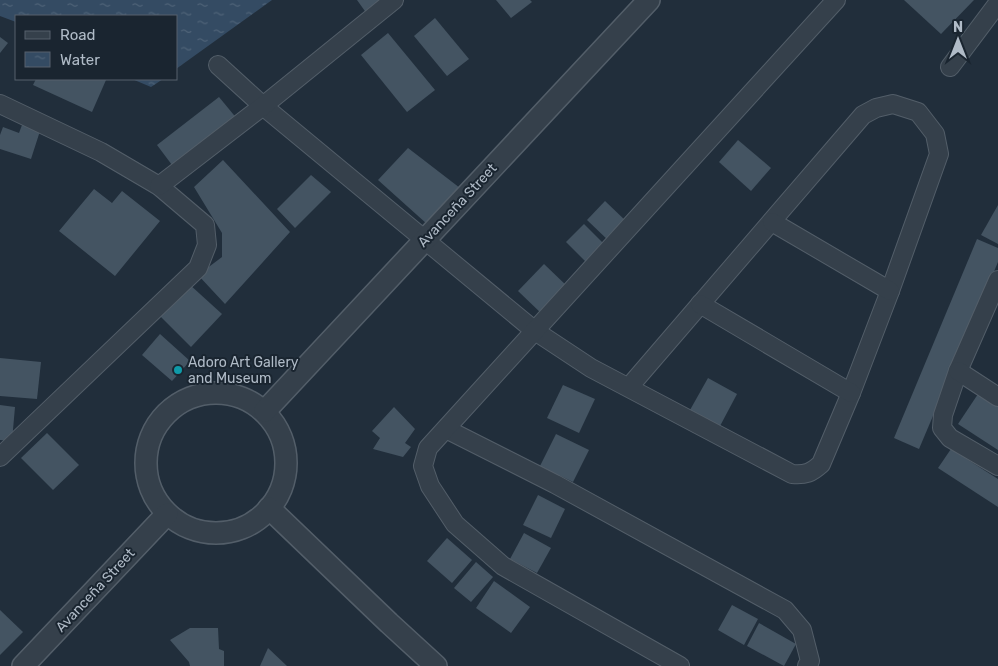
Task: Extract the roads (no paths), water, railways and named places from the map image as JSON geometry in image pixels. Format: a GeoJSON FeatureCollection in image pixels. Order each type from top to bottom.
{"type":"FeatureCollection","features":[{"type":"Feature","properties":{"kind":"street"},"geometry":{"type":"LineString","coordinates":[[159,186],[263,106],[394,0]]}},
{"type":"Feature","properties":{"kind":"street","name":"Avanceña Street"},"geometry":{"type":"LineString","coordinates":[[265,411],[649,0]]}},
{"type":"Feature","properties":{"kind":"street"},"geometry":{"type":"LineString","coordinates":[[680,666],[503,566],[455,524],[430,486],[423,466],[428,448],[836,0]]}},
{"type":"Feature","properties":{"kind":"street"},"geometry":{"type":"LineString","coordinates":[[950,67],[998,3]]}},
{"type":"Feature","properties":{"kind":"street"},"geometry":{"type":"LineString","coordinates":[[218,65],[263,106],[535,331],[591,368],[792,474],[802,475],[813,472],[822,464],[890,291],[939,154],[935,134],[918,112],[893,104],[876,108],[863,115],[629,387]]}},
{"type":"Feature","properties":{"kind":"street"},"geometry":{"type":"LineString","coordinates":[[0,104],[101,152],[159,186],[205,225],[207,245],[198,268],[0,458]]}},
{"type":"Feature","properties":{"kind":"street"},"geometry":{"type":"LineString","coordinates":[[772,222],[890,291]]}},
{"type":"Feature","properties":{"kind":"street"},"geometry":{"type":"LineString","coordinates":[[998,280],[992,310],[958,371],[943,415],[942,428],[950,438],[998,466]]}},
{"type":"Feature","properties":{"kind":"street"},"geometry":{"type":"LineString","coordinates":[[700,304],[851,393]]}},
{"type":"Feature","properties":{"kind":"street"},"geometry":{"type":"LineString","coordinates":[[958,371],[998,396]]}},
{"type":"Feature","properties":{"kind":"street"},"geometry":{"type":"LineString","coordinates":[[220,392],[244,398],[265,411],[279,429],[286,450],[286,473],[280,494],[269,508],[249,525],[228,532],[206,533],[185,526],[167,514],[153,494],[145,471],[147,446],[157,424],[174,406],[196,395],[220,392]]}},
{"type":"Feature","properties":{"kind":"street"},"geometry":{"type":"LineString","coordinates":[[446,429],[556,484],[785,610],[802,630],[810,661],[808,666]]}},
{"type":"Feature","properties":{"kind":"street"},"geometry":{"type":"LineString","coordinates":[[269,508],[389,624],[436,666]]}},
{"type":"Feature","properties":{"kind":"street","name":"Avanceña Street"},"geometry":{"type":"LineString","coordinates":[[23,666],[167,514]]}},
{"type":"Feature","properties":{"kind":"water"},"geometry":{"type":"Polygon","coordinates":[[[0,0],[272,0],[178,68],[178,15],[15,15],[15,22],[0,16],[0,0]]]}},
{"type":"Feature","properties":{"kind":"water"},"geometry":{"type":"Polygon","coordinates":[[[134,80],[162,80],[151,87],[134,80]]]}},
{"type":"Feature","properties":{"kind":"place","name":"Adoro Art Gallery and Museum"},"geometry":{"type":"Point","coordinates":[178,370]}}]}
